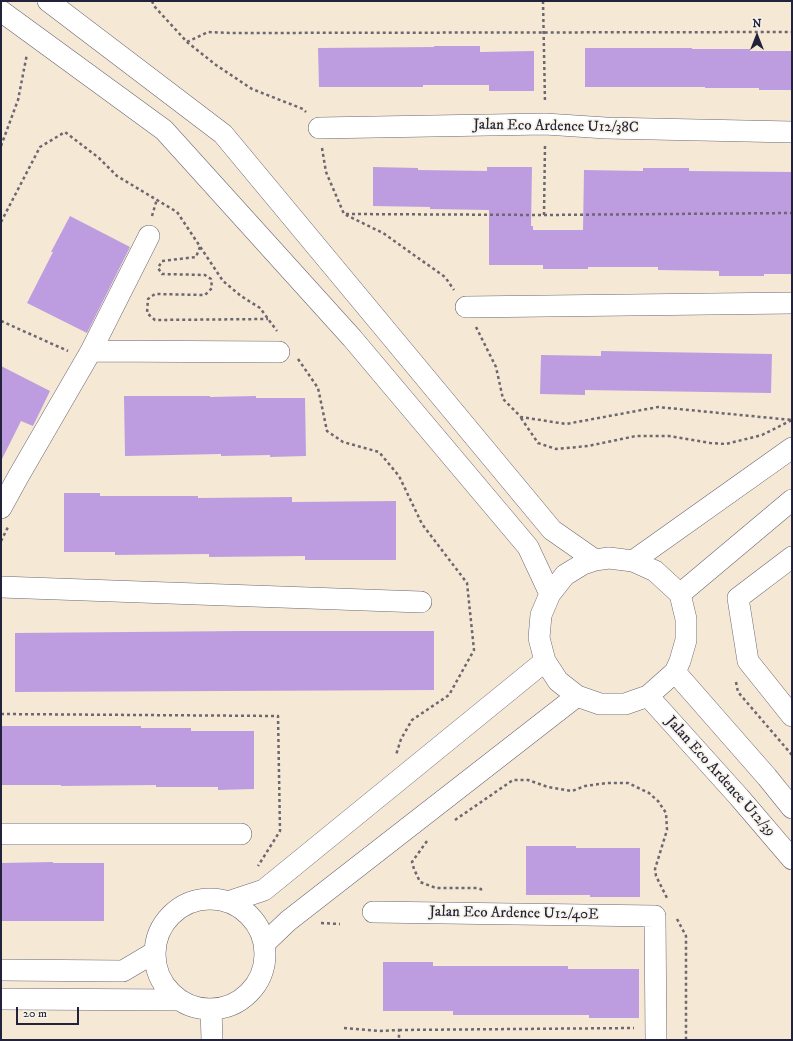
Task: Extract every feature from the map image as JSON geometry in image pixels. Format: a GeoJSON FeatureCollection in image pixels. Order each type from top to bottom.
{"type":"FeatureCollection","features":[{"type":"Feature","properties":{"kind":"street"},"geometry":{"type":"LineString","coordinates":[[48,1],[223,134],[552,530],[594,560]]}},
{"type":"Feature","properties":{"kind":"street"},"geometry":{"type":"LineString","coordinates":[[1,11],[164,130],[352,338],[528,547],[550,594]]}},
{"type":"Feature","properties":{"kind":"street","name":"Jalan Eco Ardence U12/38C"},"geometry":{"type":"LineString","coordinates":[[319,128],[545,124],[606,128],[792,132]]}},
{"type":"Feature","properties":{"kind":"street"},"geometry":{"type":"LineString","coordinates":[[1,508],[89,355],[149,236]]}},
{"type":"Feature","properties":{"kind":"street"},"geometry":{"type":"LineString","coordinates":[[466,307],[792,303]]}},
{"type":"Feature","properties":{"kind":"street"},"geometry":{"type":"LineString","coordinates":[[89,355],[285,348]]}},
{"type":"Feature","properties":{"kind":"street"},"geometry":{"type":"LineString","coordinates":[[633,561],[792,448]]}},
{"type":"Feature","properties":{"kind":"street"},"geometry":{"type":"LineString","coordinates":[[680,594],[792,500]]}},
{"type":"Feature","properties":{"kind":"street"},"geometry":{"type":"LineString","coordinates":[[792,557],[738,598],[748,661],[792,716]]}},
{"type":"Feature","properties":{"kind":"street"},"geometry":{"type":"LineString","coordinates":[[609,558],[633,561],[655,571],[680,594],[686,619],[686,640],[675,672],[648,696],[625,704],[600,704],[577,696],[558,681],[545,661],[539,638],[541,615],[550,594],[565,576],[583,564],[594,560],[609,558]]}},
{"type":"Feature","properties":{"kind":"street"},"geometry":{"type":"LineString","coordinates":[[1,587],[421,602]]}},
{"type":"Feature","properties":{"kind":"street"},"geometry":{"type":"LineString","coordinates":[[228,902],[264,890],[545,661]]}},
{"type":"Feature","properties":{"kind":"street"},"geometry":{"type":"LineString","coordinates":[[675,672],[767,777],[792,808]]}},
{"type":"Feature","properties":{"kind":"street"},"geometry":{"type":"LineString","coordinates":[[264,944],[288,921],[577,696]]}},
{"type":"Feature","properties":{"kind":"street","name":"Jalan Eco Ardence U12/39"},"geometry":{"type":"LineString","coordinates":[[648,696],[739,796],[792,859]]}},
{"type":"Feature","properties":{"kind":"street"},"geometry":{"type":"LineString","coordinates":[[1,834],[241,834]]}},
{"type":"Feature","properties":{"kind":"street"},"geometry":{"type":"LineString","coordinates":[[214,899],[228,902],[241,909],[252,918],[260,930],[264,944],[265,958],[263,972],[256,985],[247,995],[235,1003],[221,1008],[211,1009],[193,1006],[180,1000],[169,990],[161,978],[156,965],[155,952],[158,937],[164,924],[174,913],[186,905],[200,900],[214,899]]}},
{"type":"Feature","properties":{"kind":"street","name":"Jalan Eco Ardence U12/40E"},"geometry":{"type":"LineString","coordinates":[[373,912],[666,912]]}},
{"type":"Feature","properties":{"kind":"street"},"geometry":{"type":"LineString","coordinates":[[656,1034],[666,912]]}},
{"type":"Feature","properties":{"kind":"street"},"geometry":{"type":"LineString","coordinates":[[1,970],[123,971],[155,952]]}},
{"type":"Feature","properties":{"kind":"street"},"geometry":{"type":"LineString","coordinates":[[1,999],[180,1000]]}},
{"type":"Feature","properties":{"kind":"street"},"geometry":{"type":"LineString","coordinates":[[211,1009],[212,1040]]}},
{"type":"Feature","properties":{"kind":"path"},"geometry":{"type":"LineString","coordinates":[[152,1],[154,6],[187,42],[216,64],[252,89],[304,109],[319,128],[326,172],[344,214],[384,234],[445,277],[466,307],[496,367],[503,399],[521,417],[538,443],[556,449],[588,446],[636,436],[669,436],[710,443],[726,444],[762,435],[792,420]]}},
{"type":"Feature","properties":{"kind":"path"},"geometry":{"type":"LineString","coordinates":[[187,42],[208,32],[792,32]]}},
{"type":"Feature","properties":{"kind":"path"},"geometry":{"type":"LineString","coordinates":[[1,146],[18,100],[27,52]]}},
{"type":"Feature","properties":{"kind":"path"},"geometry":{"type":"LineString","coordinates":[[1,222],[40,147],[65,132],[99,158],[117,176],[177,212],[223,281],[241,296],[260,308],[285,348],[318,388],[327,431],[343,442],[379,452],[399,476],[422,524],[467,583],[474,650],[449,695],[412,720],[401,738],[395,756],[405,775]]}},
{"type":"Feature","properties":{"kind":"path"},"geometry":{"type":"LineString","coordinates":[[344,214],[551,215],[792,213]]}},
{"type":"Feature","properties":{"kind":"path"},"geometry":{"type":"LineString","coordinates":[[200,247],[196,257],[162,261],[158,268],[162,274],[205,275],[211,279],[212,288],[205,295],[155,294],[148,299],[147,313],[155,320],[268,319]]}},
{"type":"Feature","properties":{"kind":"path"},"geometry":{"type":"LineString","coordinates":[[1,321],[89,355]]}},
{"type":"Feature","properties":{"kind":"path"},"geometry":{"type":"LineString","coordinates":[[521,417],[566,424],[658,407],[792,420]]}},
{"type":"Feature","properties":{"kind":"path"},"geometry":{"type":"LineString","coordinates":[[1,714],[278,716],[280,831],[255,870],[264,890]]}},
{"type":"Feature","properties":{"kind":"path"},"geometry":{"type":"LineString","coordinates":[[434,808],[449,824],[513,780],[528,780],[548,787],[572,791],[585,786],[608,783],[628,783],[649,793],[658,801],[666,812],[667,830],[655,869],[656,876],[666,912],[682,928],[686,936],[686,1040]]}},
{"type":"Feature","properties":{"kind":"path"},"geometry":{"type":"LineString","coordinates":[[430,837],[412,862],[420,882],[436,888],[481,889],[482,913]]}},
{"type":"Feature","properties":{"kind":"path"},"geometry":{"type":"LineString","coordinates":[[288,921],[340,924]]}},
{"type":"Feature","properties":{"kind":"path"},"geometry":{"type":"LineString","coordinates":[[344,1028],[379,1031],[399,1030],[656,1034]]}},
{"type":"Feature","properties":{"kind":"path"},"geometry":{"type":"LineString","coordinates":[[399,1030],[399,1040]]}},
{"type":"Feature","properties":{"kind":"building"},"geometry":{"type":"Polygon","coordinates":[[[480,46],[480,52],[534,51],[534,91],[489,91],[489,85],[423,85],[423,87],[319,87],[318,48],[480,46]]]}},
{"type":"Feature","properties":{"kind":"building"},"geometry":{"type":"Polygon","coordinates":[[[585,48],[692,48],[750,49],[750,51],[792,51],[792,90],[705,87],[585,87],[585,48]]]}},
{"type":"Feature","properties":{"kind":"building"},"geometry":{"type":"Polygon","coordinates":[[[373,167],[418,168],[418,170],[487,171],[487,167],[532,167],[531,226],[533,226],[533,230],[583,230],[584,170],[643,171],[643,168],[689,168],[689,171],[792,172],[792,274],[764,274],[764,276],[719,276],[719,271],[658,270],[658,267],[588,267],[588,269],[543,269],[543,265],[489,265],[489,210],[373,206],[373,167]]]}},
{"type":"Feature","properties":{"kind":"building"},"geometry":{"type":"Polygon","coordinates":[[[70,216],[130,247],[87,333],[27,303],[70,216]]]}},
{"type":"Feature","properties":{"kind":"building"},"geometry":{"type":"Polygon","coordinates":[[[601,351],[772,354],[771,393],[585,390],[585,395],[540,394],[541,355],[601,356],[601,351]]]}},
{"type":"Feature","properties":{"kind":"building"},"geometry":{"type":"Polygon","coordinates":[[[1,366],[50,391],[33,426],[21,421],[1,461],[1,366]]]}},
{"type":"Feature","properties":{"kind":"building"},"geometry":{"type":"Polygon","coordinates":[[[124,396],[256,396],[256,398],[305,398],[306,456],[221,456],[221,454],[125,456],[124,396]]]}},
{"type":"Feature","properties":{"kind":"building"},"geometry":{"type":"Polygon","coordinates":[[[64,493],[100,493],[100,496],[198,496],[198,498],[292,497],[292,502],[396,501],[396,560],[305,560],[305,556],[209,557],[209,554],[115,555],[115,552],[64,552],[64,493]]]}},
{"type":"Feature","properties":{"kind":"building"},"geometry":{"type":"Polygon","coordinates":[[[434,631],[434,690],[15,692],[15,633],[434,631]]]}},
{"type":"Feature","properties":{"kind":"building"},"geometry":{"type":"Polygon","coordinates":[[[1,726],[141,726],[141,728],[191,728],[191,731],[254,731],[254,789],[218,790],[218,787],[156,787],[156,785],[1,785],[1,726]]]}},
{"type":"Feature","properties":{"kind":"building"},"geometry":{"type":"Polygon","coordinates":[[[526,846],[640,848],[640,897],[526,895],[526,846]]]}},
{"type":"Feature","properties":{"kind":"building"},"geometry":{"type":"Polygon","coordinates":[[[1,863],[104,863],[104,921],[1,921],[1,863]]]}},
{"type":"Feature","properties":{"kind":"building"},"geometry":{"type":"Polygon","coordinates":[[[383,962],[433,962],[433,966],[568,966],[568,969],[639,969],[639,1018],[589,1018],[589,1015],[453,1015],[453,1011],[383,1011],[383,962]]]}}]}
